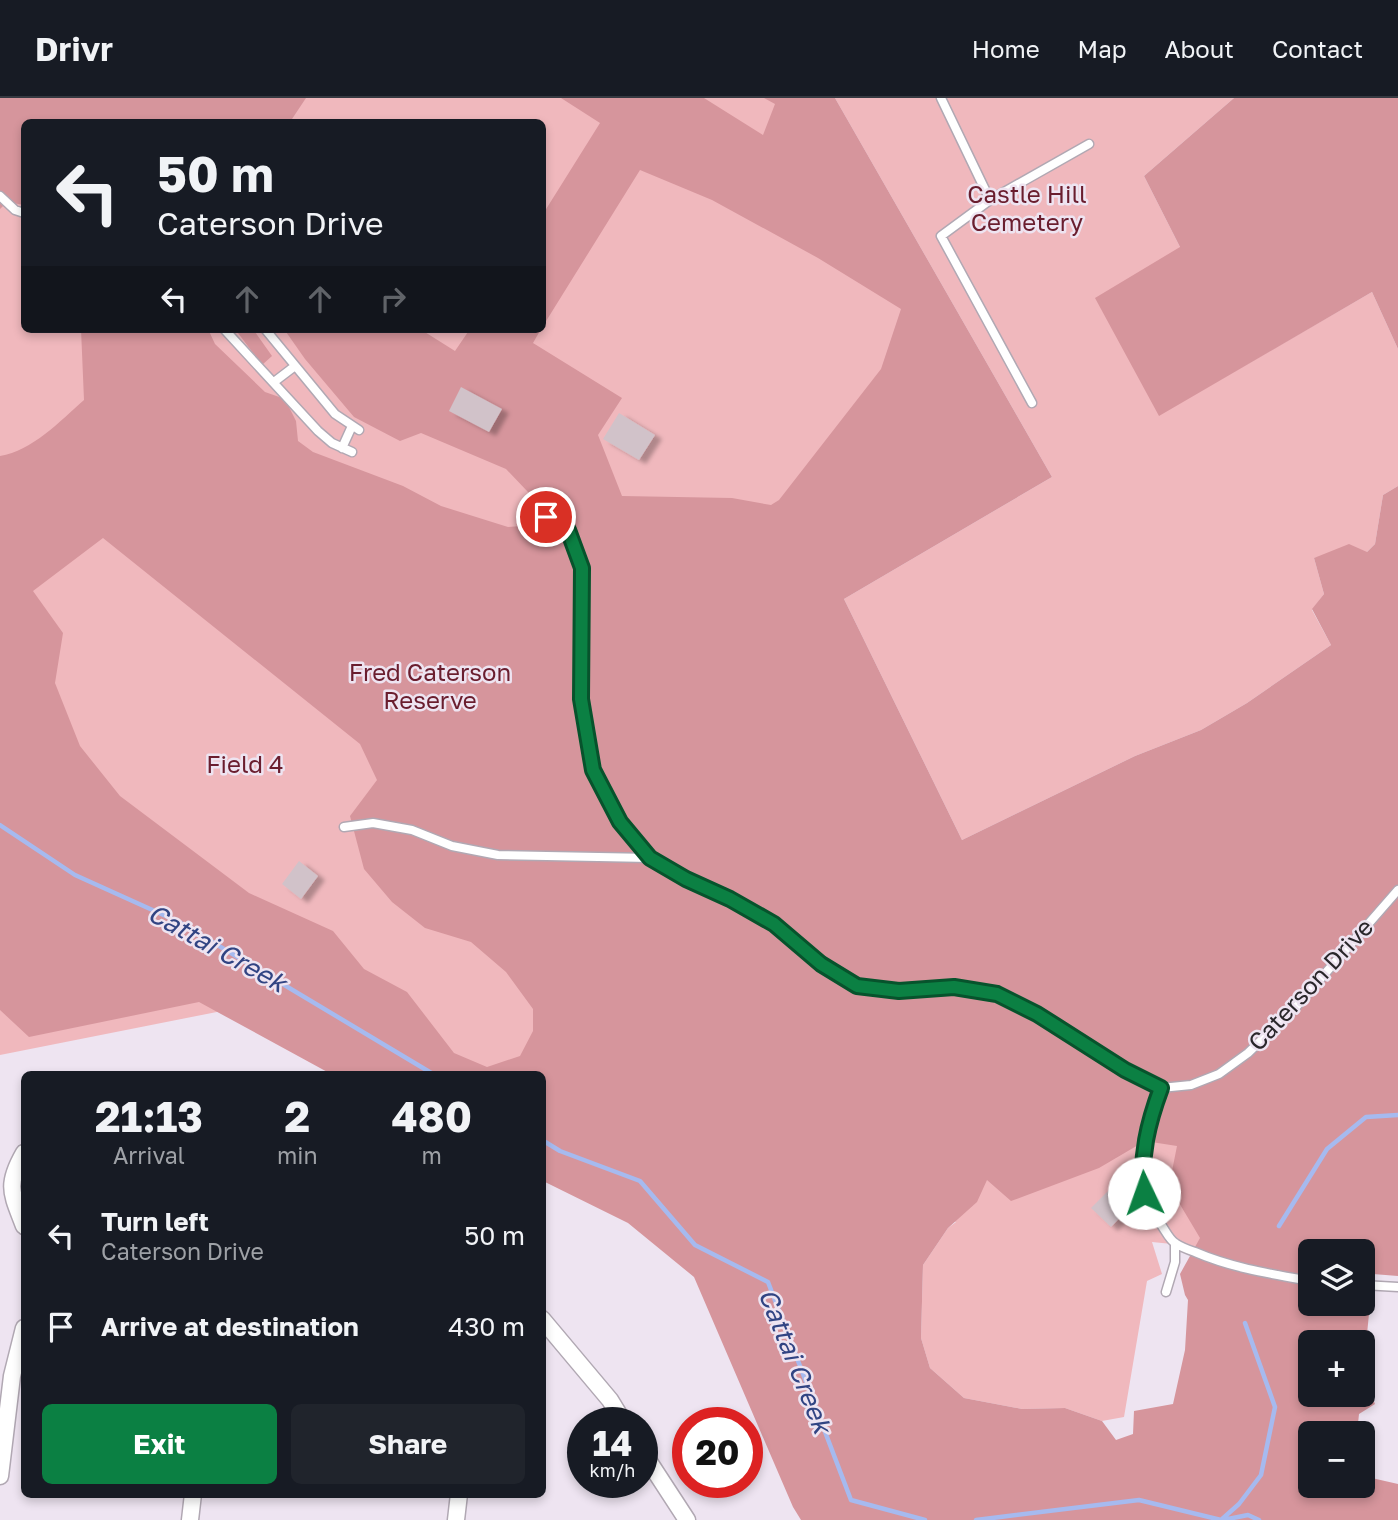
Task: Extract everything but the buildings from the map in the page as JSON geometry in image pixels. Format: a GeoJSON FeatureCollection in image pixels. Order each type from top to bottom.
{"type":"FeatureCollection","features":[{"type":"Feature","properties":{"kind":"street"},"geometry":{"type":"LineString","coordinates":[[21,1159],[14,1173],[12,1196],[21,1218]]}},
{"type":"Feature","properties":{"kind":"street"},"geometry":{"type":"LineString","coordinates":[[546,1324],[614,1407]]}},
{"type":"Feature","properties":{"kind":"street"},"geometry":{"type":"LineString","coordinates":[[0,1476],[12,1377],[21,1340]]}},
{"type":"Feature","properties":{"kind":"street"},"geometry":{"type":"LineString","coordinates":[[658,1476],[687,1520]]}},
{"type":"Feature","properties":{"kind":"street"},"geometry":{"type":"LineString","coordinates":[[190,1520],[193,1498]]}},
{"type":"Feature","properties":{"kind":"street"},"geometry":{"type":"LineString","coordinates":[[456,1520],[459,1498]]}},
{"type":"Feature","properties":{"kind":"lane"},"geometry":{"type":"LineString","coordinates":[[941,98],[990,201]]}},
{"type":"Feature","properties":{"kind":"lane"},"geometry":{"type":"LineString","coordinates":[[1032,403],[941,236],[990,201],[1088,144]]}},
{"type":"Feature","properties":{"kind":"lane"},"geometry":{"type":"LineString","coordinates":[[0,197],[21,212]]}},
{"type":"Feature","properties":{"kind":"lane"},"geometry":{"type":"LineString","coordinates":[[228,333],[318,431],[332,443],[352,453]]}},
{"type":"Feature","properties":{"kind":"lane"},"geometry":{"type":"LineString","coordinates":[[268,333],[335,414],[356,428],[342,448]]}},
{"type":"Feature","properties":{"kind":"lane"},"geometry":{"type":"LineString","coordinates":[[274,382],[295,366]]}},
{"type":"Feature","properties":{"kind":"lane"},"geometry":{"type":"LineString","coordinates":[[546,517],[568,530],[582,568],[581,699],[593,770],[620,822],[650,858],[774,924],[821,964],[857,986],[899,991],[954,987],[997,994],[1037,1014],[1125,1070],[1161,1088],[1150,1117],[1141,1163],[1143,1188],[1156,1219],[1175,1243],[1213,1260],[1252,1271],[1298,1279]]}},
{"type":"Feature","properties":{"kind":"lane"},"geometry":{"type":"LineString","coordinates":[[344,827],[373,823],[412,830],[452,846],[498,855],[650,858]]}},
{"type":"Feature","properties":{"kind":"lane","name":"Caterson Drive"},"geometry":{"type":"LineString","coordinates":[[1161,1088],[1191,1085],[1219,1074],[1248,1053],[1295,1008],[1398,890]]}},
{"type":"Feature","properties":{"kind":"lane"},"geometry":{"type":"LineString","coordinates":[[1166,1292],[1175,1262],[1175,1243]]}},
{"type":"Feature","properties":{"kind":"lane"},"geometry":{"type":"LineString","coordinates":[[1375,1286],[1398,1287]]}},
{"type":"Feature","properties":{"kind":"green space","name":"Fred Caterson Reserve"},"geometry":{"type":"Polygon","coordinates":[[[0,98],[818,98],[1014,434],[771,574],[954,887],[1350,1239],[1298,1239],[1298,1257],[1152,1242],[1162,1274],[1147,1281],[1124,1417],[1102,1421],[1065,1408],[1022,1409],[964,1398],[930,1368],[921,1338],[923,1265],[948,1228],[956,1222],[546,1075],[546,1071],[348,1071],[262,1003],[0,1055],[0,98]]]}},
{"type":"Feature","properties":{"kind":"green space"},"geometry":{"type":"Polygon","coordinates":[[[0,98],[306,98],[292,119],[21,119],[21,204],[7,202],[0,209],[0,98]]]}},
{"type":"Feature","properties":{"kind":"green space","name":"Fred Caterson Reserve"},"geometry":{"type":"Polygon","coordinates":[[[561,98],[704,98],[763,135],[775,104],[764,98],[835,98],[1052,477],[844,599],[962,840],[1135,756],[1201,730],[1247,703],[1331,645],[1312,609],[1324,594],[1314,558],[1349,544],[1367,552],[1375,544],[1383,495],[1398,486],[1398,1276],[1375,1274],[1375,1239],[1298,1239],[1298,1316],[1369,1316],[1367,1330],[1298,1330],[1298,1407],[1370,1407],[1359,1414],[1358,1421],[1298,1421],[1298,1498],[1375,1498],[1375,1479],[1398,1484],[1398,1520],[801,1520],[763,1437],[763,1407],[750,1407],[694,1277],[628,1223],[546,1182],[546,1071],[326,1071],[199,1002],[29,1037],[0,1010],[0,456],[34,442],[84,400],[81,333],[210,333],[215,344],[265,392],[285,399],[296,421],[298,441],[313,452],[403,486],[441,506],[508,527],[534,525],[543,521],[547,512],[506,469],[421,433],[400,441],[354,417],[287,333],[426,333],[455,351],[467,333],[539,333],[533,343],[622,398],[598,435],[622,496],[732,498],[771,505],[779,500],[881,369],[901,309],[818,258],[712,200],[640,170],[546,321],[546,209],[600,123],[561,98]],[[103,538],[33,591],[63,633],[55,683],[80,746],[120,796],[249,893],[333,931],[364,969],[407,992],[454,1053],[487,1067],[520,1056],[533,1031],[533,1009],[506,972],[471,942],[425,928],[392,902],[364,869],[350,816],[377,780],[360,744],[103,538]],[[1145,1141],[1099,1168],[1011,1201],[987,1180],[977,1202],[948,1228],[923,1265],[921,1338],[930,1368],[964,1398],[1022,1409],[1065,1408],[1102,1421],[1116,1440],[1133,1434],[1134,1411],[1173,1404],[1185,1350],[1188,1300],[1180,1274],[1200,1238],[1169,1186],[1177,1146],[1145,1141]]]}},
{"type":"Feature","properties":{"kind":"green space","name":"Castle Hill Cemetery"},"geometry":{"type":"Polygon","coordinates":[[[835,98],[1234,98],[1144,176],[1180,247],[1159,415],[1372,292],[1398,349],[1398,486],[1383,495],[1375,544],[1367,552],[1314,558],[1324,594],[1312,610],[1331,645],[1247,703],[1201,730],[1135,756],[962,840],[844,599],[1052,477],[835,98]]]}},
{"type":"Feature","properties":{"kind":"green space"},"geometry":{"type":"Polygon","coordinates":[[[1234,98],[1398,98],[1398,349],[1372,292],[1159,416],[1095,298],[1180,247],[1144,176],[1234,98]]]}},
{"type":"Feature","properties":{"kind":"green space"},"geometry":{"type":"Polygon","coordinates":[[[238,333],[256,333],[272,356],[262,365],[238,333]]]}},
{"type":"Feature","properties":{"kind":"waterway","name":"Cattai Creek"},"geometry":{"type":"LineString","coordinates":[[0,825],[75,875],[179,922],[428,1071]]}},
{"type":"Feature","properties":{"kind":"waterway"},"geometry":{"type":"LineString","coordinates":[[1279,1226],[1327,1149],[1366,1117],[1398,1115]]}},
{"type":"Feature","properties":{"kind":"waterway","name":"Cattai Creek"},"geometry":{"type":"LineString","coordinates":[[546,1142],[560,1151],[640,1181],[695,1245],[768,1282],[851,1500],[925,1520]]}},
{"type":"Feature","properties":{"kind":"waterway"},"geometry":{"type":"LineString","coordinates":[[1221,1520],[1239,1504],[1261,1475],[1275,1407],[1245,1323]]}},
{"type":"Feature","properties":{"kind":"waterway","name":"Cattai Creek"},"geometry":{"type":"LineString","coordinates":[[976,1520],[1139,1500],[1221,1520]]}},
{"type":"Feature","properties":{"kind":"waterway","name":"Cattai Creek"},"geometry":{"type":"LineString","coordinates":[[1223,1520],[1248,1515],[1259,1520]]}},
{"type":"Feature","properties":{"kind":"route"},"geometry":{"type":"LineString","coordinates":[[546,517],[568,530],[582,568],[581,699],[593,770],[620,822],[650,858],[774,924],[821,964],[857,986],[899,991],[954,987],[997,994],[1037,1014],[1125,1070],[1161,1088],[1150,1117],[1141,1163],[1144,1193]]}},
{"type":"Feature","properties":{"kind":"park label","name":"Field 4"},"geometry":{"type":"Point","coordinates":[245,765]}}]}
